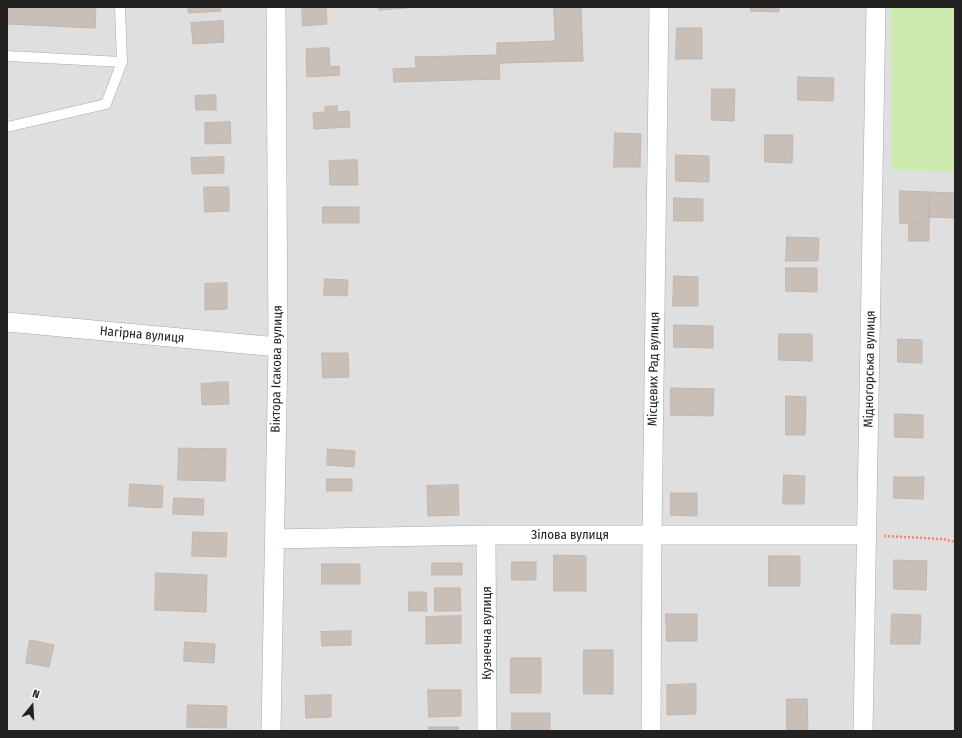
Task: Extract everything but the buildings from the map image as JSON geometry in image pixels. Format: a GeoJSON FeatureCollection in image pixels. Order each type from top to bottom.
{"type":"FeatureCollection","features":[{"type":"Feature","properties":{"kind":"street","name":"Віктора Ісакова вулиця"},"geometry":{"type":"LineString","coordinates":[[271,731],[278,347],[276,7]]}},
{"type":"Feature","properties":{"kind":"street","name":"Місцевих Рад вулиця"},"geometry":{"type":"LineString","coordinates":[[651,731],[659,7]]}},
{"type":"Feature","properties":{"kind":"street","name":"Мідногорська вулиця"},"geometry":{"type":"LineString","coordinates":[[863,731],[876,7]]}},
{"type":"Feature","properties":{"kind":"street","name":"Нагірна вулиця"},"geometry":{"type":"LineString","coordinates":[[7,322],[278,347]]}},
{"type":"Feature","properties":{"kind":"street","name":"Зілова вулиця"},"geometry":{"type":"LineString","coordinates":[[274,539],[486,535],[867,535]]}},
{"type":"Feature","properties":{"kind":"street","name":"Кузнечна вулиця"},"geometry":{"type":"LineString","coordinates":[[486,535],[488,731]]}},
{"type":"Feature","properties":{"kind":"lane"},"geometry":{"type":"LineString","coordinates":[[7,127],[106,104],[122,62],[120,7]]}},
{"type":"Feature","properties":{"kind":"lane"},"geometry":{"type":"LineString","coordinates":[[7,56],[122,62]]}},
{"type":"Feature","properties":{"kind":"path"},"geometry":{"type":"LineString","coordinates":[[867,535],[943,539],[955,542]]}},
{"type":"Feature","properties":{"kind":"shaded area"},"geometry":{"type":"Polygon","coordinates":[[[7,7],[955,7],[955,731],[7,731],[7,7]]]}},
{"type":"Feature","properties":{"kind":"green space"},"geometry":{"type":"Polygon","coordinates":[[[890,7],[955,7],[955,172],[892,170],[890,7]]]}}]}
